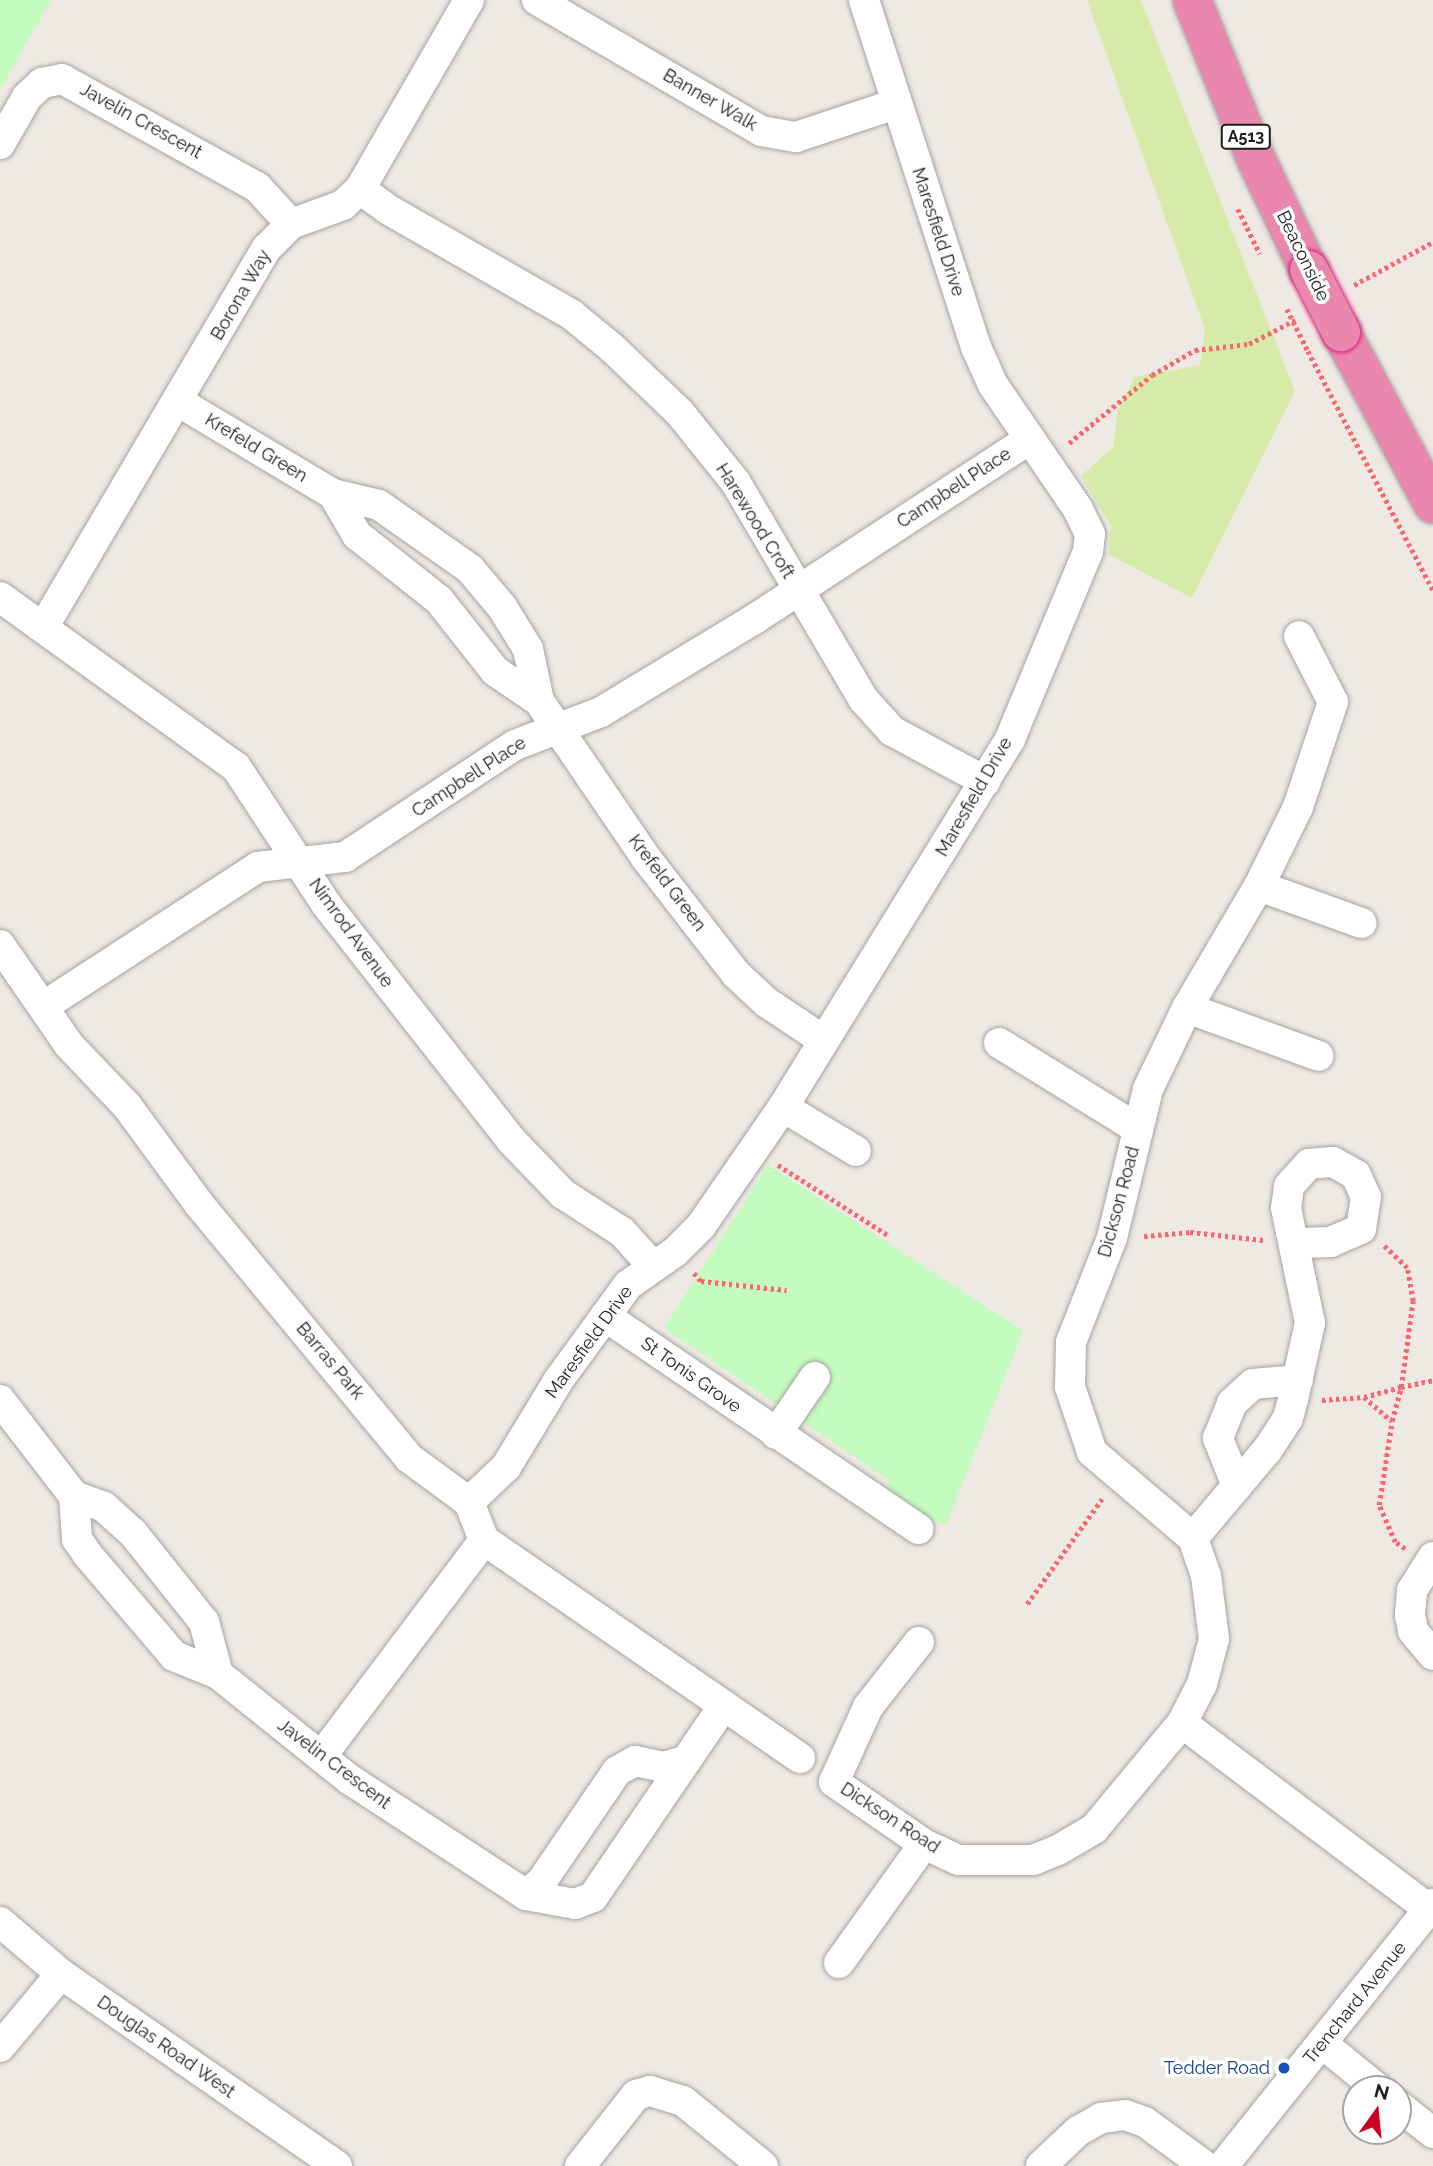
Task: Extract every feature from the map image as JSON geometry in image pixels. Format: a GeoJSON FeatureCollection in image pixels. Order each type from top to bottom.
{"type":"FeatureCollection","features":[{"type":"Feature","properties":{"kind":"highway","name":"Beaconside"},"geometry":{"type":"LineString","coordinates":[[1192,0],[1256,159],[1309,270],[1433,504]]}},
{"type":"Feature","properties":{"kind":"street","name":"Borona Way"},"geometry":{"type":"LineString","coordinates":[[44,626],[179,402],[267,247],[291,224],[343,205],[360,189],[469,0]]}},
{"type":"Feature","properties":{"kind":"street","name":"Banner Walk"},"geometry":{"type":"LineString","coordinates":[[537,0],[761,131],[796,137],[896,104]]}},
{"type":"Feature","properties":{"kind":"street","name":"Maresfield Drive"},"geometry":{"type":"LineString","coordinates":[[469,1502],[506,1467],[558,1381],[628,1285],[701,1226],[783,1107],[1010,739],[1088,552],[1090,534],[1038,449],[993,385],[976,346],[864,0]]}},
{"type":"Feature","properties":{"kind":"street","name":"Javelin Crescent"},"geometry":{"type":"LineString","coordinates":[[0,144],[27,97],[42,83],[62,79],[257,187],[291,224]]}},
{"type":"Feature","properties":{"kind":"street","name":"Harewood Croft"},"geometry":{"type":"LineString","coordinates":[[360,189],[389,210],[572,315],[611,347],[680,414],[736,483],[864,700],[892,731],[985,781]]}},
{"type":"Feature","properties":{"kind":"street","name":"Krefeld Green"},"geometry":{"type":"LineString","coordinates":[[179,402],[333,494],[379,505],[470,569],[502,607],[528,649],[539,701]]}},
{"type":"Feature","properties":{"kind":"street","name":"Campbell Place"},"geometry":{"type":"LineString","coordinates":[[44,1006],[258,867],[345,857],[515,745],[556,726],[601,712],[1038,449]]}},
{"type":"Feature","properties":{"kind":"street","name":"Krefeld Green"},"geometry":{"type":"LineString","coordinates":[[333,494],[357,535],[439,600],[495,671],[539,701],[646,858],[736,974],[766,1002],[823,1040]]}},
{"type":"Feature","properties":{"kind":"street","name":"Nimrod Avenue"},"geometry":{"type":"LineString","coordinates":[[0,597],[44,626],[236,767],[326,904],[510,1139],[563,1194],[664,1258]]}},
{"type":"Feature","properties":{"kind":"street","name":"Dickson Road"},"geometry":{"type":"LineString","coordinates":[[919,1642],[868,1707],[834,1782],[924,1844],[959,1860],[1032,1860],[1058,1850],[1094,1829],[1182,1723],[1202,1684],[1214,1639],[1210,1595],[1193,1538],[1118,1477],[1092,1451],[1070,1387],[1072,1342],[1112,1238],[1148,1089],[1187,1008],[1259,886],[1298,807],[1333,702],[1298,636]]}},
{"type":"Feature","properties":{"kind":"street"},"geometry":{"type":"LineString","coordinates":[[1259,886],[1361,923]]}},
{"type":"Feature","properties":{"kind":"street","name":"Barras Park"},"geometry":{"type":"LineString","coordinates":[[4,958],[44,1006],[69,1045],[127,1107],[199,1204],[409,1458],[469,1502]]}},
{"type":"Feature","properties":{"kind":"street"},"geometry":{"type":"LineString","coordinates":[[1187,1008],[1319,1056]]}},
{"type":"Feature","properties":{"kind":"street"},"geometry":{"type":"LineString","coordinates":[[999,1042],[1138,1129]]}},
{"type":"Feature","properties":{"kind":"street"},"geometry":{"type":"LineString","coordinates":[[783,1107],[856,1151]]}},
{"type":"Feature","properties":{"kind":"street"},"geometry":{"type":"LineString","coordinates":[[1193,1538],[1268,1448],[1288,1418],[1296,1389],[1310,1323],[1296,1243],[1286,1208],[1289,1186],[1309,1164],[1333,1162],[1356,1175],[1366,1197],[1361,1228],[1331,1242],[1296,1243]]}},
{"type":"Feature","properties":{"kind":"street","name":"St Tonis Grove"},"geometry":{"type":"LineString","coordinates":[[605,1316],[919,1529]]}},
{"type":"Feature","properties":{"kind":"street"},"geometry":{"type":"LineString","coordinates":[[776,1434],[815,1377]]}},
{"type":"Feature","properties":{"kind":"street"},"geometry":{"type":"LineString","coordinates":[[1237,1486],[1218,1438],[1232,1403],[1253,1384],[1296,1389]]}},
{"type":"Feature","properties":{"kind":"street"},"geometry":{"type":"LineString","coordinates":[[0,1400],[74,1496],[104,1507],[133,1533],[204,1622],[218,1674]]}},
{"type":"Feature","properties":{"kind":"street","name":"Javelin Crescent"},"geometry":{"type":"LineString","coordinates":[[74,1496],[77,1539],[174,1656],[218,1674],[233,1690],[323,1754],[348,1779],[526,1895],[575,1904],[593,1897],[682,1762],[724,1705]]}},
{"type":"Feature","properties":{"kind":"street"},"geometry":{"type":"LineString","coordinates":[[469,1502],[484,1540],[800,1758]]}},
{"type":"Feature","properties":{"kind":"street"},"geometry":{"type":"LineString","coordinates":[[323,1754],[484,1540]]}},
{"type":"Feature","properties":{"kind":"street"},"geometry":{"type":"LineString","coordinates":[[1429,1560],[1412,1591],[1410,1615],[1413,1631],[1433,1656]]}},
{"type":"Feature","properties":{"kind":"street"},"geometry":{"type":"LineString","coordinates":[[1182,1723],[1431,1907]]}},
{"type":"Feature","properties":{"kind":"street"},"geometry":{"type":"LineString","coordinates":[[526,1895],[542,1881],[617,1771],[635,1761],[663,1767],[682,1762]]}},
{"type":"Feature","properties":{"kind":"street"},"geometry":{"type":"LineString","coordinates":[[839,1963],[924,1844]]}},
{"type":"Feature","properties":{"kind":"street","name":"Trenchard Avenue"},"geometry":{"type":"LineString","coordinates":[[1223,2166],[1431,1907]]}},
{"type":"Feature","properties":{"kind":"street","name":"Douglas Road West"},"geometry":{"type":"LineString","coordinates":[[0,1922],[61,1973],[337,2166]]}},
{"type":"Feature","properties":{"kind":"street"},"geometry":{"type":"LineString","coordinates":[[0,2047],[61,1973]]}},
{"type":"Feature","properties":{"kind":"street"},"geometry":{"type":"LineString","coordinates":[[1323,2044],[1361,2075]]}},
{"type":"Feature","properties":{"kind":"street"},"geometry":{"type":"LineString","coordinates":[[580,2166],[636,2095],[650,2091],[683,2101],[763,2166]]}},
{"type":"Feature","properties":{"kind":"street"},"geometry":{"type":"LineString","coordinates":[[1041,2166],[1078,2131],[1101,2118],[1125,2115],[1145,2122],[1205,2166]]}},
{"type":"Feature","properties":{"kind":"street"},"geometry":{"type":"LineString","coordinates":[[1412,2116],[1433,2133]]}},
{"type":"Feature","properties":{"kind":"path"},"geometry":{"type":"LineString","coordinates":[[1350,287],[1433,242]]}},
{"type":"Feature","properties":{"kind":"path"},"geometry":{"type":"LineString","coordinates":[[1281,297],[1433,590]]}},
{"type":"Feature","properties":{"kind":"path"},"geometry":{"type":"LineString","coordinates":[[1038,449],[1195,350],[1249,344],[1305,314]]}},
{"type":"Feature","properties":{"kind":"path"},"geometry":{"type":"LineString","coordinates":[[754,1149],[888,1235]]}},
{"type":"Feature","properties":{"kind":"path"},"geometry":{"type":"LineString","coordinates":[[1361,1228],[1407,1268],[1413,1301],[1401,1387],[1392,1421],[1379,1505],[1395,1542],[1429,1560]]}},
{"type":"Feature","properties":{"kind":"path"},"geometry":{"type":"LineString","coordinates":[[1112,1238],[1190,1232],[1296,1243]]}},
{"type":"Feature","properties":{"kind":"path"},"geometry":{"type":"LineString","coordinates":[[664,1258],[701,1281],[787,1290]]}},
{"type":"Feature","properties":{"kind":"path"},"geometry":{"type":"LineString","coordinates":[[1296,1389],[1364,1397],[1433,1380]]}},
{"type":"Feature","properties":{"kind":"path"},"geometry":{"type":"LineString","coordinates":[[1364,1397],[1392,1421]]}},
{"type":"Feature","properties":{"kind":"path"},"geometry":{"type":"LineString","coordinates":[[1027,1604],[1118,1477]]}},
{"type":"Feature","properties":{"kind":"green space"},"geometry":{"type":"Polygon","coordinates":[[[0,0],[51,0],[0,89],[0,0]]]}},
{"type":"Feature","properties":{"kind":"green space"},"geometry":{"type":"Polygon","coordinates":[[[1087,0],[1141,0],[1295,391],[1192,598],[1108,554],[1111,526],[1081,476],[1113,447],[1118,410],[1135,377],[1200,365],[1205,329],[1087,0]]]}},
{"type":"Feature","properties":{"kind":"green space"},"geometry":{"type":"Polygon","coordinates":[[[768,1165],[1023,1331],[946,1525],[917,1516],[882,1493],[890,1481],[664,1328],[768,1165]]]}},
{"type":"Feature","properties":{"kind":"place","name":"Tedder Road"},"geometry":{"type":"Point","coordinates":[1284,2068]}}]}
